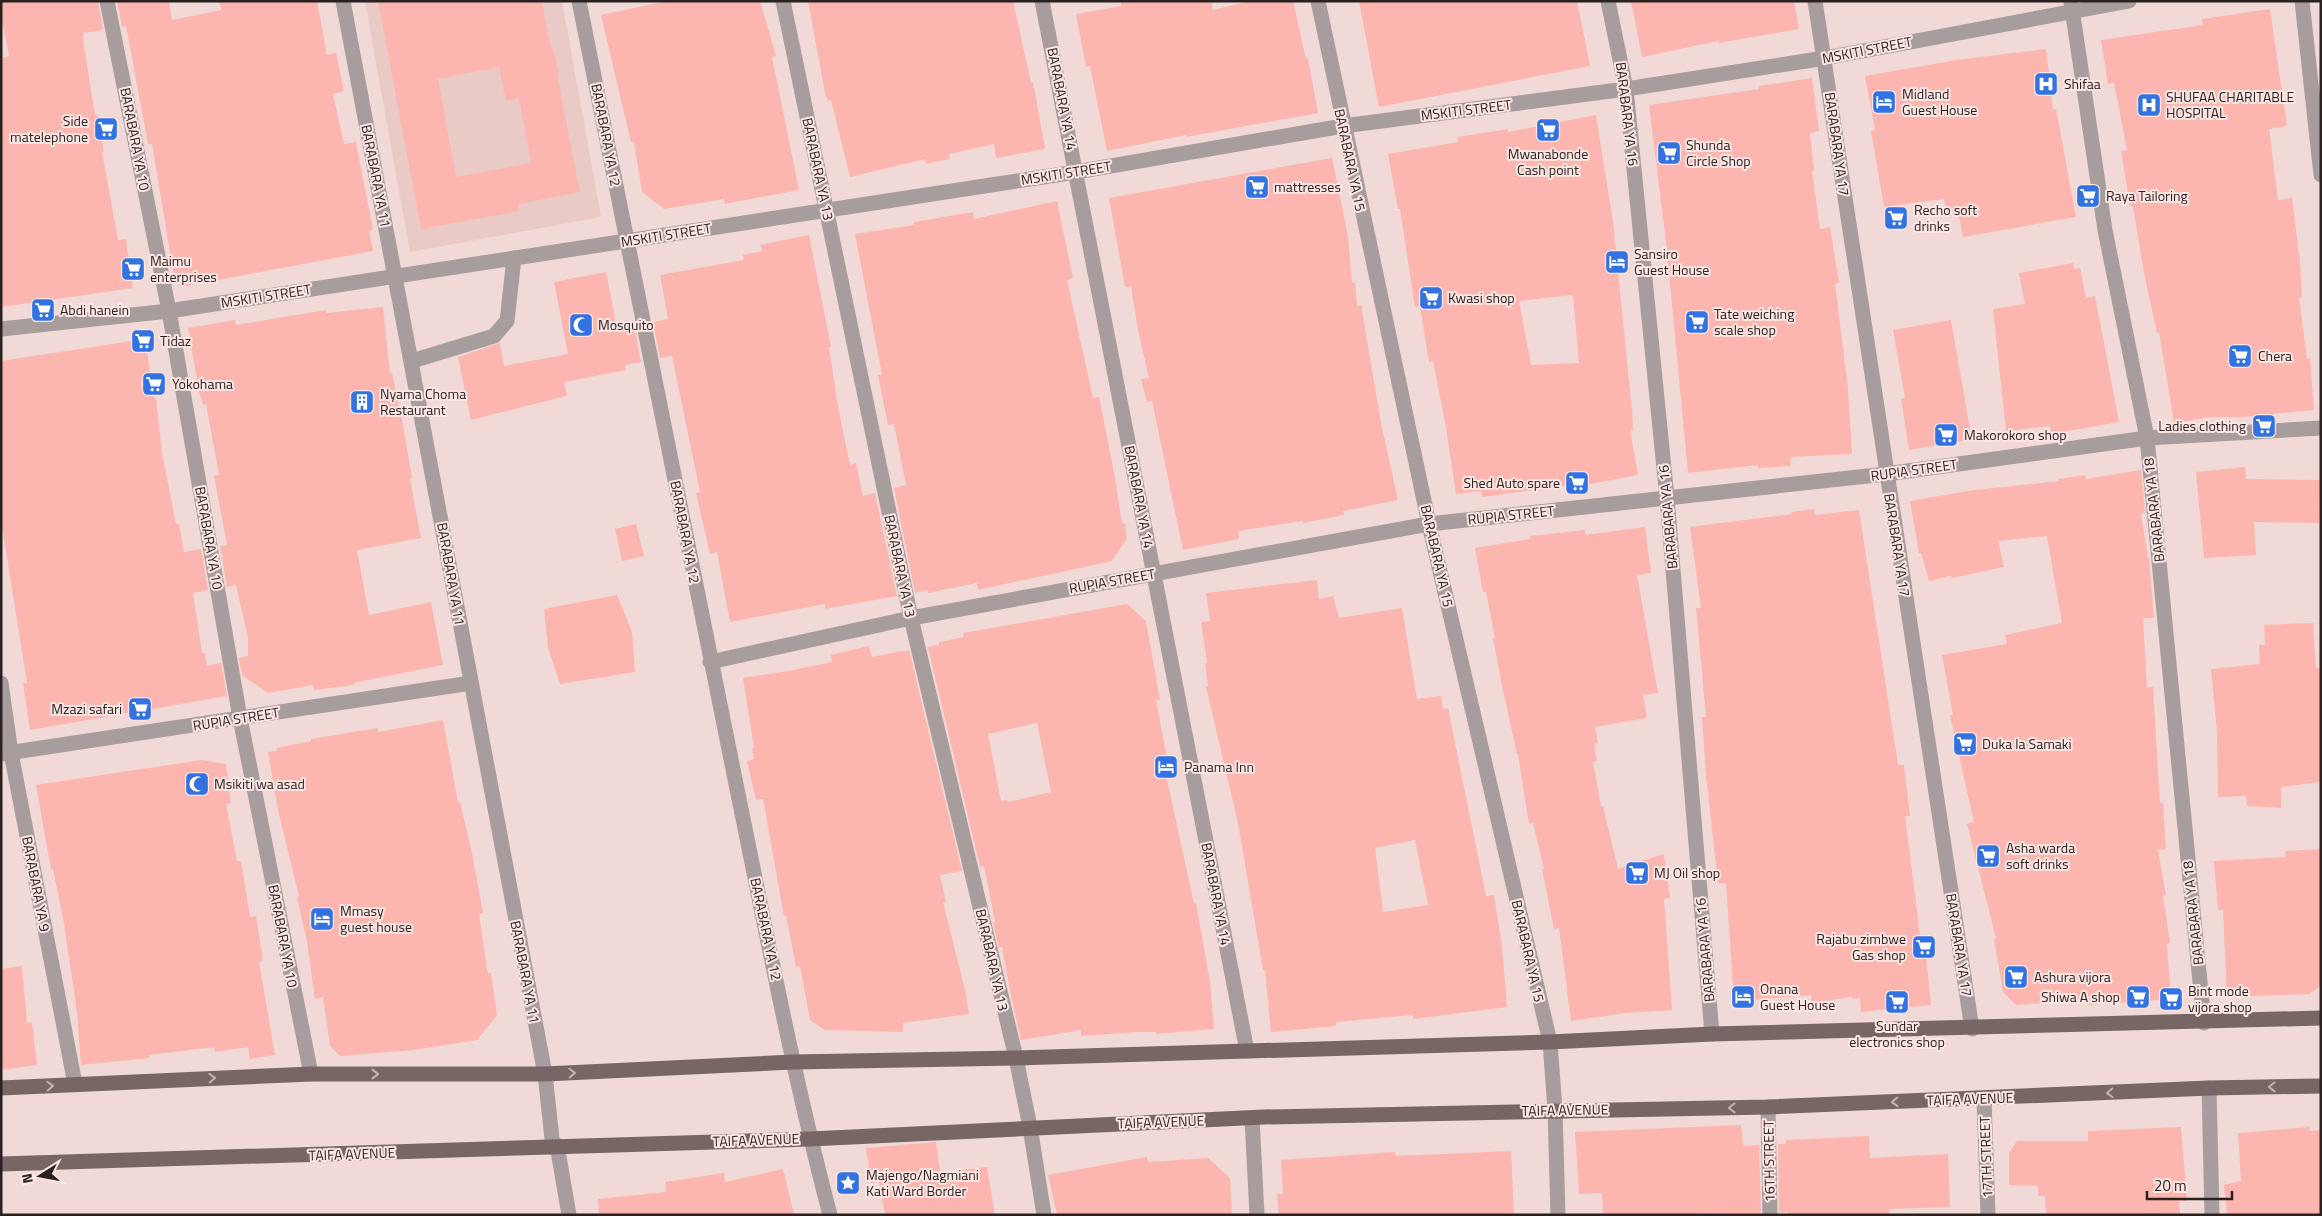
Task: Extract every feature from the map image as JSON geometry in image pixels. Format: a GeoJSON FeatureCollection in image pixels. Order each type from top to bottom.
{"type":"FeatureCollection","features":[{"type":"Feature","properties":{"kind":"main road"},"geometry":{"type":"LineString","coordinates":[[1,1088],[311,1074],[544,1074],[793,1062],[1016,1058],[1550,1042],[1712,1034],[2204,1023],[2321,1018]]}},
{"type":"Feature","properties":{"kind":"main road","name":"TAIFA AVENUE"},"geometry":{"type":"LineString","coordinates":[[1,1164],[810,1139],[1252,1118],[1555,1110],[1768,1107],[2209,1088],[2321,1086]]}},
{"type":"Feature","properties":{"kind":"street","name":"BARABARA YA 10"},"geometry":{"type":"LineString","coordinates":[[107,1],[169,311],[240,718],[311,1074]]}},
{"type":"Feature","properties":{"kind":"street","name":"BARABARA YA 11"},"geometry":{"type":"LineString","coordinates":[[343,1],[412,361],[569,1215]]}},
{"type":"Feature","properties":{"kind":"street","name":"BARABARA YA 12"},"geometry":{"type":"LineString","coordinates":[[579,1],[710,662],[793,1062],[810,1139],[830,1215]]}},
{"type":"Feature","properties":{"kind":"street","name":"BARABARA YA 13"},"geometry":{"type":"LineString","coordinates":[[783,1],[911,618],[1016,1058],[1044,1215]]}},
{"type":"Feature","properties":{"kind":"street","name":"BARABARA YA 14"},"geometry":{"type":"LineString","coordinates":[[1042,1],[1247,1051]]}},
{"type":"Feature","properties":{"kind":"street","name":"BARABARA YA 15"},"geometry":{"type":"LineString","coordinates":[[1318,1],[1342,126],[1429,524],[1550,1042],[1555,1110],[1558,1215]]}},
{"type":"Feature","properties":{"kind":"street","name":"BARABARA YA 16"},"geometry":{"type":"LineString","coordinates":[[1608,1],[1626,89],[1667,498],[1712,1034]]}},
{"type":"Feature","properties":{"kind":"street","name":"BARABARA YA 17"},"geometry":{"type":"LineString","coordinates":[[1815,1],[1972,1029]]}},
{"type":"Feature","properties":{"kind":"street","name":"MSKITI STREET"},"geometry":{"type":"LineString","coordinates":[[1,329],[169,311],[1076,172],[1342,126],[1626,89],[1824,58],[2072,6],[2129,1]]}},
{"type":"Feature","properties":{"kind":"street"},"geometry":{"type":"LineString","coordinates":[[2302,1],[2321,175]]}},
{"type":"Feature","properties":{"kind":"street","name":"BARABARA YA 18"},"geometry":{"type":"LineString","coordinates":[[2072,6],[2105,230],[2147,438],[2204,1023]]}},
{"type":"Feature","properties":{"kind":"street"},"geometry":{"type":"LineString","coordinates":[[412,361],[494,336],[507,322],[514,258]]}},
{"type":"Feature","properties":{"kind":"street","name":"RUPIA STREET"},"geometry":{"type":"LineString","coordinates":[[710,662],[911,618],[1429,524],[1886,474],[2147,438],[2321,428]]}},
{"type":"Feature","properties":{"kind":"street","name":"BARABARA YA 9"},"geometry":{"type":"LineString","coordinates":[[1,683],[6,754],[75,1084]]}},
{"type":"Feature","properties":{"kind":"street","name":"RUPIA STREET"},"geometry":{"type":"LineString","coordinates":[[6,754],[471,683]]}},
{"type":"Feature","properties":{"kind":"street"},"geometry":{"type":"LineString","coordinates":[[2209,1088],[2212,1215]]}},
{"type":"Feature","properties":{"kind":"street","name":"17TH STREET"},"geometry":{"type":"LineString","coordinates":[[1984,1099],[1988,1215]]}},
{"type":"Feature","properties":{"kind":"street","name":"16TH STREET"},"geometry":{"type":"LineString","coordinates":[[1768,1107],[1770,1215]]}},
{"type":"Feature","properties":{"kind":"street"},"geometry":{"type":"LineString","coordinates":[[1252,1118],[1257,1215]]}},
{"type":"Feature","properties":{"kind":"shaded area"},"geometry":{"type":"Polygon","coordinates":[[[365,1],[562,1],[601,217],[410,252],[365,1]]]}},
{"type":"Feature","properties":{"kind":"building"},"geometry":{"type":"Polygon","coordinates":[[[1,1],[98,1],[103,30],[83,33],[84,46],[118,240],[126,239],[133,288],[1,307],[1,58],[9,56],[1,16],[1,1]]]}},
{"type":"Feature","properties":{"kind":"building"},"geometry":{"type":"Polygon","coordinates":[[[117,1],[169,1],[172,20],[221,10],[219,1],[317,1],[327,55],[336,53],[344,91],[333,94],[344,144],[356,142],[373,230],[369,231],[373,251],[180,287],[179,282],[175,282],[152,144],[148,144],[126,26],[122,27],[117,1]]]}},
{"type":"Feature","properties":{"kind":"building"},"geometry":{"type":"Polygon","coordinates":[[[378,1],[542,1],[551,49],[553,48],[559,75],[557,75],[580,192],[519,204],[519,211],[421,229],[378,1]],[[499,67],[438,79],[456,177],[531,163],[519,98],[506,101],[499,67]]]}},
{"type":"Feature","properties":{"kind":"building"},"geometry":{"type":"Polygon","coordinates":[[[667,1],[760,1],[776,56],[772,57],[799,190],[725,204],[724,199],[664,209],[642,192],[634,142],[631,142],[601,15],[667,1]]]}},
{"type":"Feature","properties":{"kind":"building"},"geometry":{"type":"Polygon","coordinates":[[[808,1],[1013,1],[1031,83],[1033,82],[1045,149],[996,158],[994,144],[949,154],[950,159],[926,164],[925,159],[850,177],[831,100],[828,101],[825,93],[808,1]]]}},
{"type":"Feature","properties":{"kind":"building"},"geometry":{"type":"Polygon","coordinates":[[[1120,1],[1212,1],[1213,10],[1250,1],[1293,1],[1306,59],[1308,58],[1318,113],[1186,137],[1186,135],[1107,151],[1090,66],[1086,67],[1076,14],[1121,6],[1120,1]]]}},
{"type":"Feature","properties":{"kind":"building"},"geometry":{"type":"Polygon","coordinates":[[[1359,1],[1577,1],[1590,66],[1379,107],[1359,1]]]}},
{"type":"Feature","properties":{"kind":"building"},"geometry":{"type":"Polygon","coordinates":[[[1631,1],[1794,1],[1799,29],[1718,43],[1718,41],[1642,57],[1631,1]]]}},
{"type":"Feature","properties":{"kind":"building"},"geometry":{"type":"Polygon","coordinates":[[[2270,9],[2287,126],[2269,129],[2278,200],[2292,198],[2300,263],[2302,297],[2299,297],[2307,359],[2310,359],[2314,410],[2243,417],[2211,417],[2174,423],[2159,332],[2157,333],[2144,273],[2133,206],[2130,206],[2121,151],[2127,150],[2114,83],[2108,84],[2101,40],[2203,25],[2202,19],[2270,9]]]}},
{"type":"Feature","properties":{"kind":"building"},"geometry":{"type":"Polygon","coordinates":[[[2046,49],[2053,110],[2056,109],[2076,217],[1963,237],[1958,211],[1947,213],[1944,199],[1884,207],[1871,131],[1875,130],[1865,76],[1956,60],[2046,49]]]}},
{"type":"Feature","properties":{"kind":"building"},"geometry":{"type":"Polygon","coordinates":[[[1812,78],[1819,131],[1810,133],[1814,171],[1812,171],[1820,229],[1830,227],[1839,283],[1835,283],[1848,389],[1852,454],[1790,457],[1791,466],[1758,468],[1758,465],[1688,473],[1666,242],[1649,105],[1759,89],[1759,86],[1812,78]]]}},
{"type":"Feature","properties":{"kind":"building"},"geometry":{"type":"Polygon","coordinates":[[[1596,115],[1613,222],[1632,410],[1633,430],[1630,430],[1638,475],[1585,485],[1584,483],[1482,497],[1481,491],[1456,494],[1433,361],[1429,362],[1420,306],[1415,307],[1400,209],[1398,209],[1388,154],[1458,142],[1457,137],[1508,129],[1508,132],[1596,115]],[[1573,295],[1519,301],[1531,365],[1579,363],[1573,295]]]}},
{"type":"Feature","properties":{"kind":"building"},"geometry":{"type":"Polygon","coordinates":[[[1332,158],[1348,236],[1352,283],[1355,282],[1357,306],[1361,305],[1381,423],[1398,500],[1343,511],[1344,515],[1303,523],[1303,521],[1238,531],[1239,539],[1183,550],[1152,401],[1147,402],[1141,379],[1149,378],[1138,330],[1131,286],[1125,287],[1109,198],[1332,158]]]}},
{"type":"Feature","properties":{"kind":"building"},"geometry":{"type":"Polygon","coordinates":[[[1057,201],[1073,278],[1067,280],[1093,398],[1099,397],[1122,523],[1125,523],[1127,538],[1112,561],[978,590],[977,583],[928,593],[927,590],[915,593],[894,488],[906,485],[894,424],[888,425],[878,375],[882,375],[855,234],[914,225],[914,222],[973,212],[974,219],[1057,201]]]}},
{"type":"Feature","properties":{"kind":"building"},"geometry":{"type":"Polygon","coordinates":[[[809,235],[831,347],[829,347],[838,407],[850,465],[856,463],[863,496],[875,493],[897,596],[825,609],[825,604],[730,622],[717,552],[710,554],[696,493],[700,492],[672,356],[660,358],[653,322],[668,319],[660,275],[744,260],[743,255],[762,251],[760,245],[809,235]]]}},
{"type":"Feature","properties":{"kind":"building"},"geometry":{"type":"Polygon","coordinates":[[[2073,263],[2074,269],[2080,268],[2086,298],[2095,296],[2119,422],[2051,434],[2050,426],[2006,431],[1993,309],[2025,304],[2019,273],[2073,263]]]}},
{"type":"Feature","properties":{"kind":"building"},"geometry":{"type":"Polygon","coordinates":[[[606,272],[617,329],[634,326],[641,362],[625,365],[626,370],[564,382],[567,396],[471,420],[458,357],[500,343],[504,366],[568,354],[554,282],[606,272]]]}},
{"type":"Feature","properties":{"kind":"building"},"geometry":{"type":"Polygon","coordinates":[[[383,307],[390,373],[392,373],[403,425],[412,478],[410,479],[421,538],[357,550],[369,615],[431,602],[443,665],[353,683],[354,685],[314,690],[313,685],[268,693],[242,675],[239,658],[248,656],[248,638],[236,585],[227,587],[220,546],[227,545],[214,476],[219,475],[206,404],[203,405],[199,391],[188,328],[235,320],[236,325],[326,310],[326,313],[383,307]]]}},
{"type":"Feature","properties":{"kind":"building"},"geometry":{"type":"Polygon","coordinates":[[[1951,320],[1971,435],[1969,435],[1969,440],[1909,450],[1901,399],[1905,398],[1893,330],[1951,320]]]}},
{"type":"Feature","properties":{"kind":"building"},"geometry":{"type":"Polygon","coordinates":[[[145,339],[154,398],[156,398],[162,453],[176,524],[179,524],[184,552],[201,549],[208,590],[193,593],[202,653],[205,653],[207,666],[221,663],[227,696],[30,730],[23,683],[27,683],[1,520],[1,361],[145,339]]]}},
{"type":"Feature","properties":{"kind":"building"},"geometry":{"type":"Polygon","coordinates":[[[2245,467],[2246,479],[2320,480],[2319,523],[2254,522],[2256,555],[2204,558],[2196,472],[2245,467]]]}},
{"type":"Feature","properties":{"kind":"building"},"geometry":{"type":"Polygon","coordinates":[[[2141,470],[2145,513],[2141,514],[2149,558],[2154,618],[2143,618],[2147,688],[2153,687],[2160,803],[2163,803],[2166,849],[2158,850],[2166,895],[2163,895],[2170,943],[2167,944],[2171,999],[2089,1005],[2089,1000],[2016,1005],[2003,992],[1994,939],[1996,938],[1967,824],[1974,822],[1950,715],[1953,715],[1942,655],[2007,644],[2005,635],[2062,623],[2047,536],[1998,541],[2004,567],[1929,581],[1921,553],[1919,553],[1910,501],[1975,490],[2059,481],[2058,479],[2085,475],[2086,479],[2141,470]]]}},
{"type":"Feature","properties":{"kind":"building"},"geometry":{"type":"Polygon","coordinates":[[[1814,509],[1815,515],[1859,510],[1898,765],[1904,765],[1910,816],[1905,816],[1920,935],[1924,935],[1931,1005],[1861,1012],[1860,998],[1853,999],[1852,997],[1812,1003],[1811,995],[1734,1001],[1726,883],[1718,883],[1706,775],[1702,717],[1706,717],[1696,608],[1701,608],[1690,527],[1792,514],[1791,512],[1814,509]]]}},
{"type":"Feature","properties":{"kind":"building"},"geometry":{"type":"Polygon","coordinates":[[[636,524],[644,556],[622,561],[615,529],[636,524]]]}},
{"type":"Feature","properties":{"kind":"building"},"geometry":{"type":"Polygon","coordinates":[[[1645,527],[1651,573],[1637,575],[1658,693],[1643,695],[1647,718],[1595,727],[1598,743],[1594,744],[1597,761],[1593,762],[1601,806],[1603,806],[1618,869],[1664,854],[1670,898],[1664,899],[1672,1010],[1626,1013],[1571,1021],[1559,928],[1554,929],[1542,869],[1544,869],[1533,823],[1529,824],[1518,754],[1502,686],[1486,592],[1483,592],[1475,548],[1530,539],[1530,536],[1585,530],[1585,535],[1645,527]]]}},
{"type":"Feature","properties":{"kind":"building"},"geometry":{"type":"Polygon","coordinates":[[[1317,580],[1319,599],[1333,596],[1339,618],[1402,608],[1417,699],[1441,696],[1443,709],[1448,708],[1486,896],[1494,895],[1502,947],[1507,1007],[1413,1019],[1413,1015],[1336,1022],[1336,1026],[1271,1032],[1265,970],[1263,970],[1238,823],[1206,687],[1208,686],[1205,664],[1207,663],[1201,622],[1210,621],[1206,593],[1317,580]],[[1415,840],[1375,848],[1383,912],[1428,905],[1415,840]]]}},
{"type":"Feature","properties":{"kind":"building"},"geometry":{"type":"Polygon","coordinates":[[[617,595],[632,632],[635,672],[560,684],[548,648],[544,609],[617,595]]]}},
{"type":"Feature","properties":{"kind":"building"},"geometry":{"type":"Polygon","coordinates":[[[1127,604],[1146,621],[1160,700],[1156,700],[1169,769],[1165,770],[1194,904],[1196,903],[1210,982],[1214,1029],[1156,1034],[1156,1032],[1137,1032],[1081,1036],[1081,1030],[1021,1040],[1002,947],[999,948],[993,923],[995,922],[984,866],[980,867],[928,647],[939,645],[939,642],[964,637],[963,633],[1127,604]],[[1037,723],[988,734],[1001,801],[1007,800],[1008,802],[1051,792],[1037,723]]]}},
{"type":"Feature","properties":{"kind":"building"},"geometry":{"type":"Polygon","coordinates":[[[2313,623],[2316,668],[2321,668],[2321,782],[2281,787],[2281,808],[2247,806],[2246,796],[2218,797],[2217,732],[2211,669],[2260,664],[2259,645],[2265,645],[2264,625],[2313,623]]]}},
{"type":"Feature","properties":{"kind":"building"},"geometry":{"type":"Polygon","coordinates":[[[869,646],[872,657],[909,650],[962,871],[940,875],[946,902],[943,902],[966,994],[969,1014],[903,1023],[903,1032],[825,1030],[810,1020],[800,966],[796,967],[786,915],[784,916],[763,799],[756,800],[747,761],[754,759],[752,748],[754,748],[743,678],[832,662],[831,655],[869,646]]]}},
{"type":"Feature","properties":{"kind":"building"},"geometry":{"type":"Polygon","coordinates":[[[443,720],[458,803],[460,802],[472,853],[483,913],[479,914],[487,969],[488,973],[491,973],[497,1015],[477,1040],[414,1050],[340,1056],[330,1046],[323,997],[315,999],[307,942],[297,897],[299,896],[278,810],[268,752],[277,751],[276,748],[311,741],[311,739],[378,728],[378,732],[443,720]]]}},
{"type":"Feature","properties":{"kind":"building"},"geometry":{"type":"Polygon","coordinates":[[[202,760],[226,764],[231,803],[226,804],[237,861],[241,861],[250,917],[256,916],[263,961],[259,962],[275,1055],[250,1059],[248,1047],[215,1052],[214,1047],[149,1055],[149,1058],[81,1065],[77,1013],[64,923],[53,869],[51,869],[36,785],[202,760]]]}},
{"type":"Feature","properties":{"kind":"building"},"geometry":{"type":"Polygon","coordinates":[[[2321,849],[2321,986],[2309,994],[2227,997],[2223,910],[2218,910],[2214,861],[2286,857],[2285,851],[2321,849]]]}},
{"type":"Feature","properties":{"kind":"building"},"geometry":{"type":"Polygon","coordinates":[[[22,966],[27,1023],[32,1022],[37,1065],[1,1070],[1,969],[22,966]]]}},
{"type":"Feature","properties":{"kind":"building"},"geometry":{"type":"Polygon","coordinates":[[[1741,1125],[1743,1146],[1759,1145],[1761,1213],[1603,1215],[1602,1193],[1579,1194],[1575,1132],[1741,1125]]]}},
{"type":"Feature","properties":{"kind":"building"},"geometry":{"type":"Polygon","coordinates":[[[2181,1127],[2187,1201],[2179,1201],[2180,1215],[2046,1215],[2045,1196],[2038,1196],[2038,1186],[2009,1185],[2009,1153],[2017,1141],[2088,1141],[2088,1131],[2181,1127]]]}},
{"type":"Feature","properties":{"kind":"building"},"geometry":{"type":"Polygon","coordinates":[[[2310,1127],[2310,1131],[2321,1130],[2321,1215],[2227,1215],[2224,1185],[2241,1181],[2238,1133],[2310,1127]]]}},
{"type":"Feature","properties":{"kind":"building"},"geometry":{"type":"Polygon","coordinates":[[[1869,1136],[1870,1158],[1948,1154],[1950,1207],[1889,1209],[1889,1215],[1788,1215],[1788,1212],[1779,1213],[1778,1144],[1786,1144],[1786,1140],[1869,1136]]]}},
{"type":"Feature","properties":{"kind":"building"},"geometry":{"type":"Polygon","coordinates":[[[936,1142],[940,1173],[987,1167],[995,1215],[885,1215],[879,1182],[871,1183],[866,1148],[936,1142]]]}},
{"type":"Feature","properties":{"kind":"building"},"geometry":{"type":"Polygon","coordinates":[[[1511,1151],[1514,1215],[1279,1215],[1277,1194],[1283,1194],[1281,1160],[1395,1152],[1395,1156],[1511,1151]]]}},
{"type":"Feature","properties":{"kind":"building"},"geometry":{"type":"Polygon","coordinates":[[[1147,1157],[1148,1162],[1208,1158],[1230,1178],[1232,1215],[1057,1215],[1048,1175],[1147,1157]]]}},
{"type":"Feature","properties":{"kind":"building"},"geometry":{"type":"Polygon","coordinates":[[[783,1169],[794,1215],[599,1215],[598,1199],[666,1192],[665,1182],[724,1173],[725,1182],[783,1169]]]}},
{"type":"Feature","properties":{"kind":"place","name":"Shifaa"},"geometry":{"type":"Point","coordinates":[2046,84]}},
{"type":"Feature","properties":{"kind":"place","name":"Midland Guest House"},"geometry":{"type":"Point","coordinates":[1884,102]}},
{"type":"Feature","properties":{"kind":"place","name":"SHUFAA CHARITABLE HOSPITAL"},"geometry":{"type":"Point","coordinates":[2149,105]}},
{"type":"Feature","properties":{"kind":"place","name":"Side matelephone"},"geometry":{"type":"Point","coordinates":[106,129]}},
{"type":"Feature","properties":{"kind":"place","name":"Mwanabonde Cash point"},"geometry":{"type":"Point","coordinates":[1548,130]}},
{"type":"Feature","properties":{"kind":"place","name":"Shunda Circle Shop"},"geometry":{"type":"Point","coordinates":[1669,153]}},
{"type":"Feature","properties":{"kind":"place","name":"mattresses"},"geometry":{"type":"Point","coordinates":[1257,187]}},
{"type":"Feature","properties":{"kind":"place","name":"Raya Tailoring"},"geometry":{"type":"Point","coordinates":[2088,196]}},
{"type":"Feature","properties":{"kind":"place","name":"Recho soft drinks"},"geometry":{"type":"Point","coordinates":[1896,218]}},
{"type":"Feature","properties":{"kind":"place","name":"Sansiro Guest House"},"geometry":{"type":"Point","coordinates":[1617,262]}},
{"type":"Feature","properties":{"kind":"place","name":"Maimu enterprises"},"geometry":{"type":"Point","coordinates":[133,269]}},
{"type":"Feature","properties":{"kind":"place","name":"Kwasi shop"},"geometry":{"type":"Point","coordinates":[1431,298]}},
{"type":"Feature","properties":{"kind":"place","name":"Abdi hanein"},"geometry":{"type":"Point","coordinates":[43,310]}},
{"type":"Feature","properties":{"kind":"place","name":"Tate weiching scale shop"},"geometry":{"type":"Point","coordinates":[1697,322]}},
{"type":"Feature","properties":{"kind":"place","name":"Mosquito"},"geometry":{"type":"Point","coordinates":[581,325]}},
{"type":"Feature","properties":{"kind":"place","name":"Tidaz"},"geometry":{"type":"Point","coordinates":[143,341]}},
{"type":"Feature","properties":{"kind":"place","name":"Chera"},"geometry":{"type":"Point","coordinates":[2240,356]}},
{"type":"Feature","properties":{"kind":"place","name":"Yokohama"},"geometry":{"type":"Point","coordinates":[154,384]}},
{"type":"Feature","properties":{"kind":"place","name":"Nyama Choma Restaurant"},"geometry":{"type":"Point","coordinates":[362,402]}},
{"type":"Feature","properties":{"kind":"place","name":"Ladies clothing"},"geometry":{"type":"Point","coordinates":[2264,426]}},
{"type":"Feature","properties":{"kind":"place","name":"Makorokoro shop"},"geometry":{"type":"Point","coordinates":[1946,435]}},
{"type":"Feature","properties":{"kind":"place","name":"Shed Auto spare"},"geometry":{"type":"Point","coordinates":[1577,483]}},
{"type":"Feature","properties":{"kind":"place","name":"Mzazi safari"},"geometry":{"type":"Point","coordinates":[140,709]}},
{"type":"Feature","properties":{"kind":"place","name":"Duka la Samaki"},"geometry":{"type":"Point","coordinates":[1965,744]}},
{"type":"Feature","properties":{"kind":"place","name":"Panama Inn"},"geometry":{"type":"Point","coordinates":[1166,767]}},
{"type":"Feature","properties":{"kind":"place","name":"Msikiti wa asad"},"geometry":{"type":"Point","coordinates":[197,784]}},
{"type":"Feature","properties":{"kind":"place","name":"Asha warda soft drinks"},"geometry":{"type":"Point","coordinates":[1988,856]}},
{"type":"Feature","properties":{"kind":"place","name":"MJ Oil shop"},"geometry":{"type":"Point","coordinates":[1637,873]}},
{"type":"Feature","properties":{"kind":"place","name":"Mmasy guest house"},"geometry":{"type":"Point","coordinates":[322,919]}},
{"type":"Feature","properties":{"kind":"place","name":"Rajabu zimbwe Gas shop"},"geometry":{"type":"Point","coordinates":[1924,947]}},
{"type":"Feature","properties":{"kind":"place","name":"Ashura vijora"},"geometry":{"type":"Point","coordinates":[2016,977]}},
{"type":"Feature","properties":{"kind":"place","name":"Onana Guest House"},"geometry":{"type":"Point","coordinates":[1743,997]}},
{"type":"Feature","properties":{"kind":"place","name":"Shiwa A shop"},"geometry":{"type":"Point","coordinates":[2138,997]}},
{"type":"Feature","properties":{"kind":"place","name":"Bint mode vijora shop"},"geometry":{"type":"Point","coordinates":[2171,999]}},
{"type":"Feature","properties":{"kind":"place","name":"Sundar electronics shop"},"geometry":{"type":"Point","coordinates":[1897,1002]}},
{"type":"Feature","properties":{"kind":"place","name":"Majengo/Nagmiani Kati Ward Border"},"geometry":{"type":"Point","coordinates":[848,1183]}}]}
